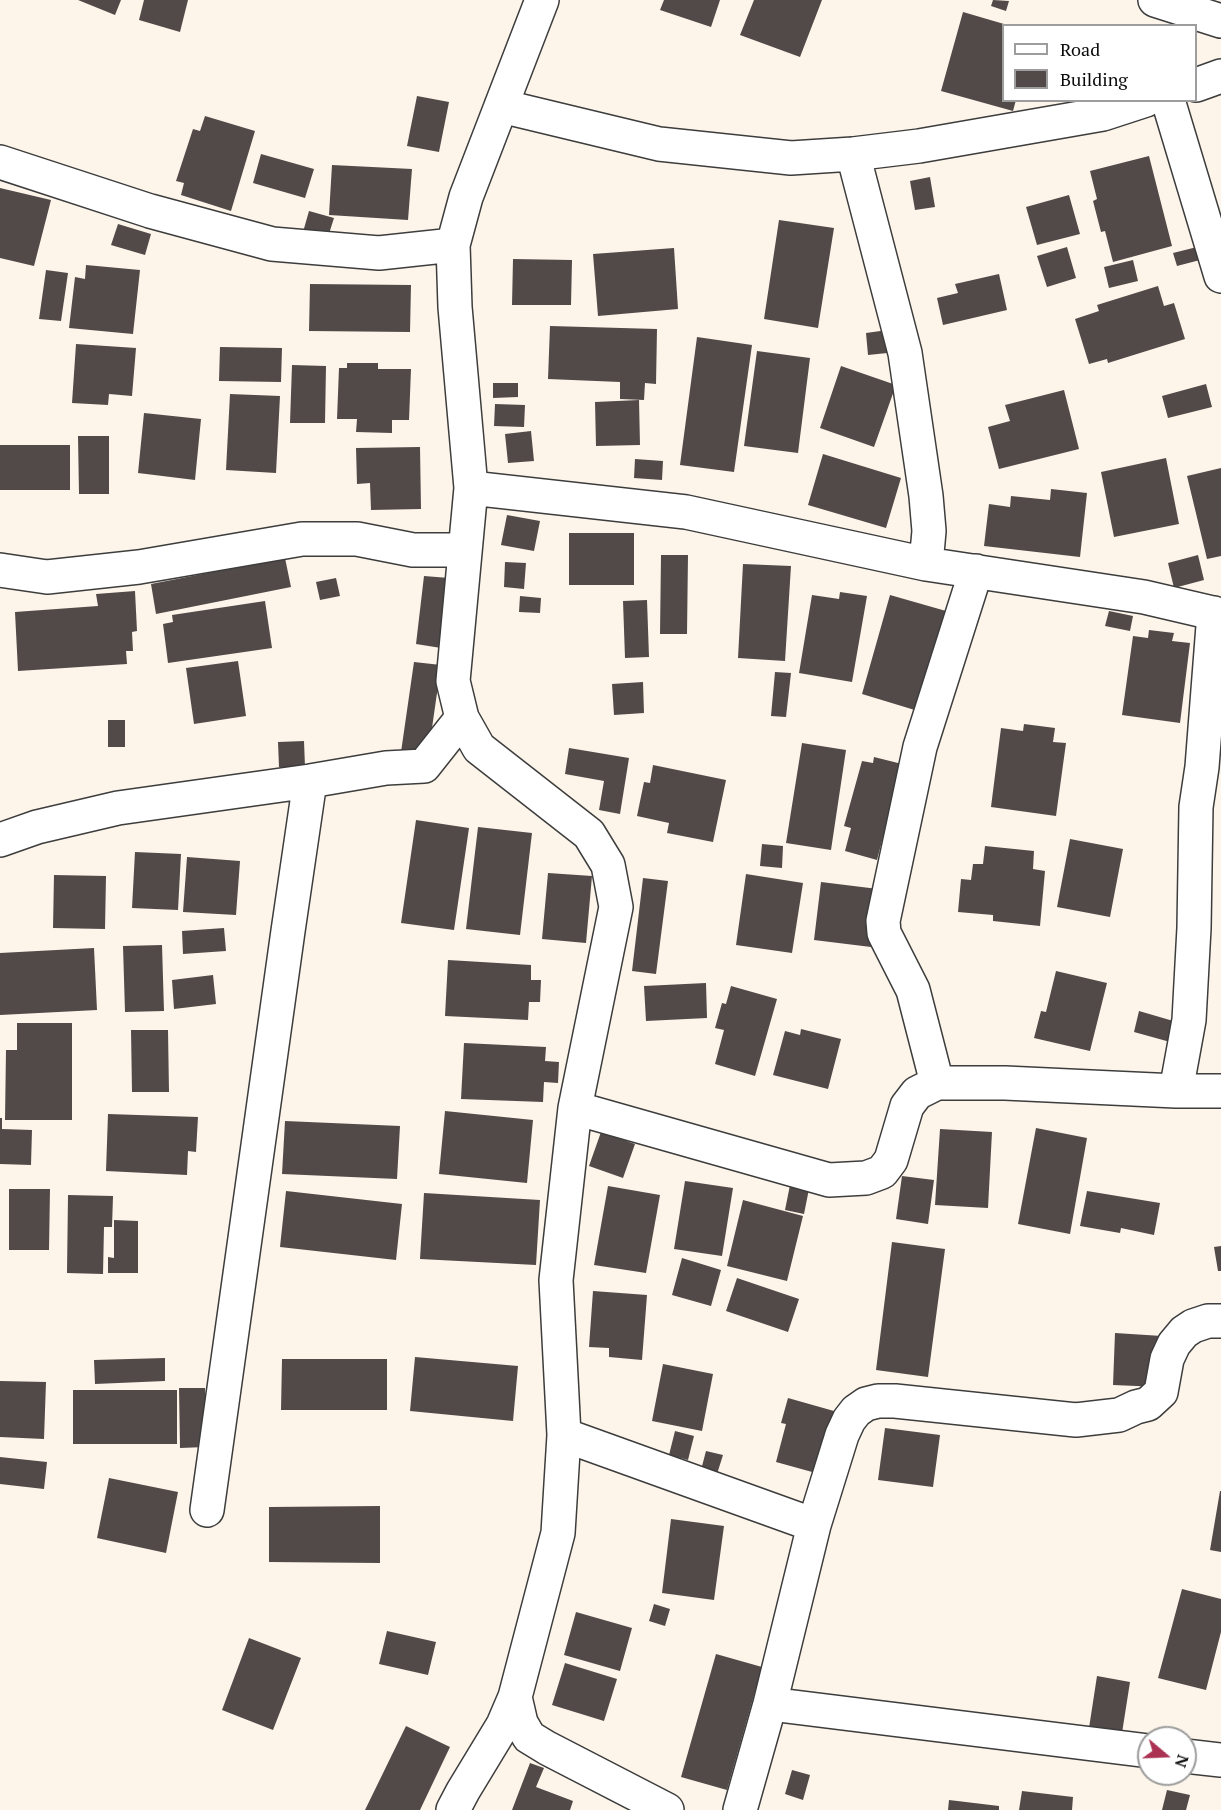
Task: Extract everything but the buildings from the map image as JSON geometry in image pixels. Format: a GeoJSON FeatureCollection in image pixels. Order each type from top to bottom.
{"type":"FeatureCollection","features":[{"type":"Feature","properties":{"kind":"street"},"geometry":{"type":"LineString","coordinates":[[453,1810],[502,1725],[515,1697],[558,1533],[564,1435],[556,1280],[575,1108],[616,907],[608,865],[590,834],[479,748],[462,718],[453,681],[471,488],[455,307],[453,245],[466,197],[542,0]]}},
{"type":"Feature","properties":{"kind":"street"},"geometry":{"type":"LineString","coordinates":[[1155,0],[1221,21]]}},
{"type":"Feature","properties":{"kind":"street"},"geometry":{"type":"LineString","coordinates":[[1197,85],[1221,76]]}},
{"type":"Feature","properties":{"kind":"street"},"geometry":{"type":"LineString","coordinates":[[501,106],[659,144],[791,158],[853,154],[918,146],[1102,114],[1140,102]]}},
{"type":"Feature","properties":{"kind":"street"},"geometry":{"type":"LineString","coordinates":[[1169,102],[1221,276]]}},
{"type":"Feature","properties":{"kind":"street"},"geometry":{"type":"LineString","coordinates":[[853,154],[905,353],[926,496],[929,531],[926,564]]}},
{"type":"Feature","properties":{"kind":"street"},"geometry":{"type":"LineString","coordinates":[[0,162],[150,211],[272,244],[379,253],[453,245]]}},
{"type":"Feature","properties":{"kind":"street"},"geometry":{"type":"LineString","coordinates":[[471,488],[686,512],[926,564],[1144,597],[1217,614],[1196,807],[1208,928],[1176,1091]]}},
{"type":"Feature","properties":{"kind":"street"},"geometry":{"type":"LineString","coordinates":[[0,570],[47,577],[139,567],[302,539],[357,539],[413,550],[465,550]]}},
{"type":"Feature","properties":{"kind":"street"},"geometry":{"type":"LineString","coordinates":[[937,1083],[913,990],[884,933],[883,921],[920,747],[976,572]]}},
{"type":"Feature","properties":{"kind":"street"},"geometry":{"type":"LineString","coordinates":[[0,840],[37,827],[118,808],[310,782],[386,768],[424,766],[462,718]]}},
{"type":"Feature","properties":{"kind":"street"},"geometry":{"type":"LineString","coordinates":[[207,1510],[310,782]]}},
{"type":"Feature","properties":{"kind":"street"},"geometry":{"type":"LineString","coordinates":[[575,1108],[829,1180],[867,1178],[882,1172],[891,1160],[907,1106],[917,1094],[937,1083],[1005,1083],[1221,1091]]}},
{"type":"Feature","properties":{"kind":"street"},"geometry":{"type":"LineString","coordinates":[[740,1810],[770,1704],[814,1525],[842,1434],[856,1411],[866,1404],[895,1401],[1076,1420],[1119,1415],[1148,1404],[1161,1392],[1167,1359],[1174,1344],[1184,1332],[1208,1321],[1221,1321]]}},
{"type":"Feature","properties":{"kind":"street"},"geometry":{"type":"LineString","coordinates":[[564,1435],[814,1525]]}},
{"type":"Feature","properties":{"kind":"street"},"geometry":{"type":"LineString","coordinates":[[515,1697],[521,1723],[529,1737],[668,1810]]}},
{"type":"Feature","properties":{"kind":"street"},"geometry":{"type":"LineString","coordinates":[[770,1704],[1137,1750]]}},
{"type":"Feature","properties":{"kind":"street"},"geometry":{"type":"LineString","coordinates":[[1197,1757],[1221,1760]]}}]}
